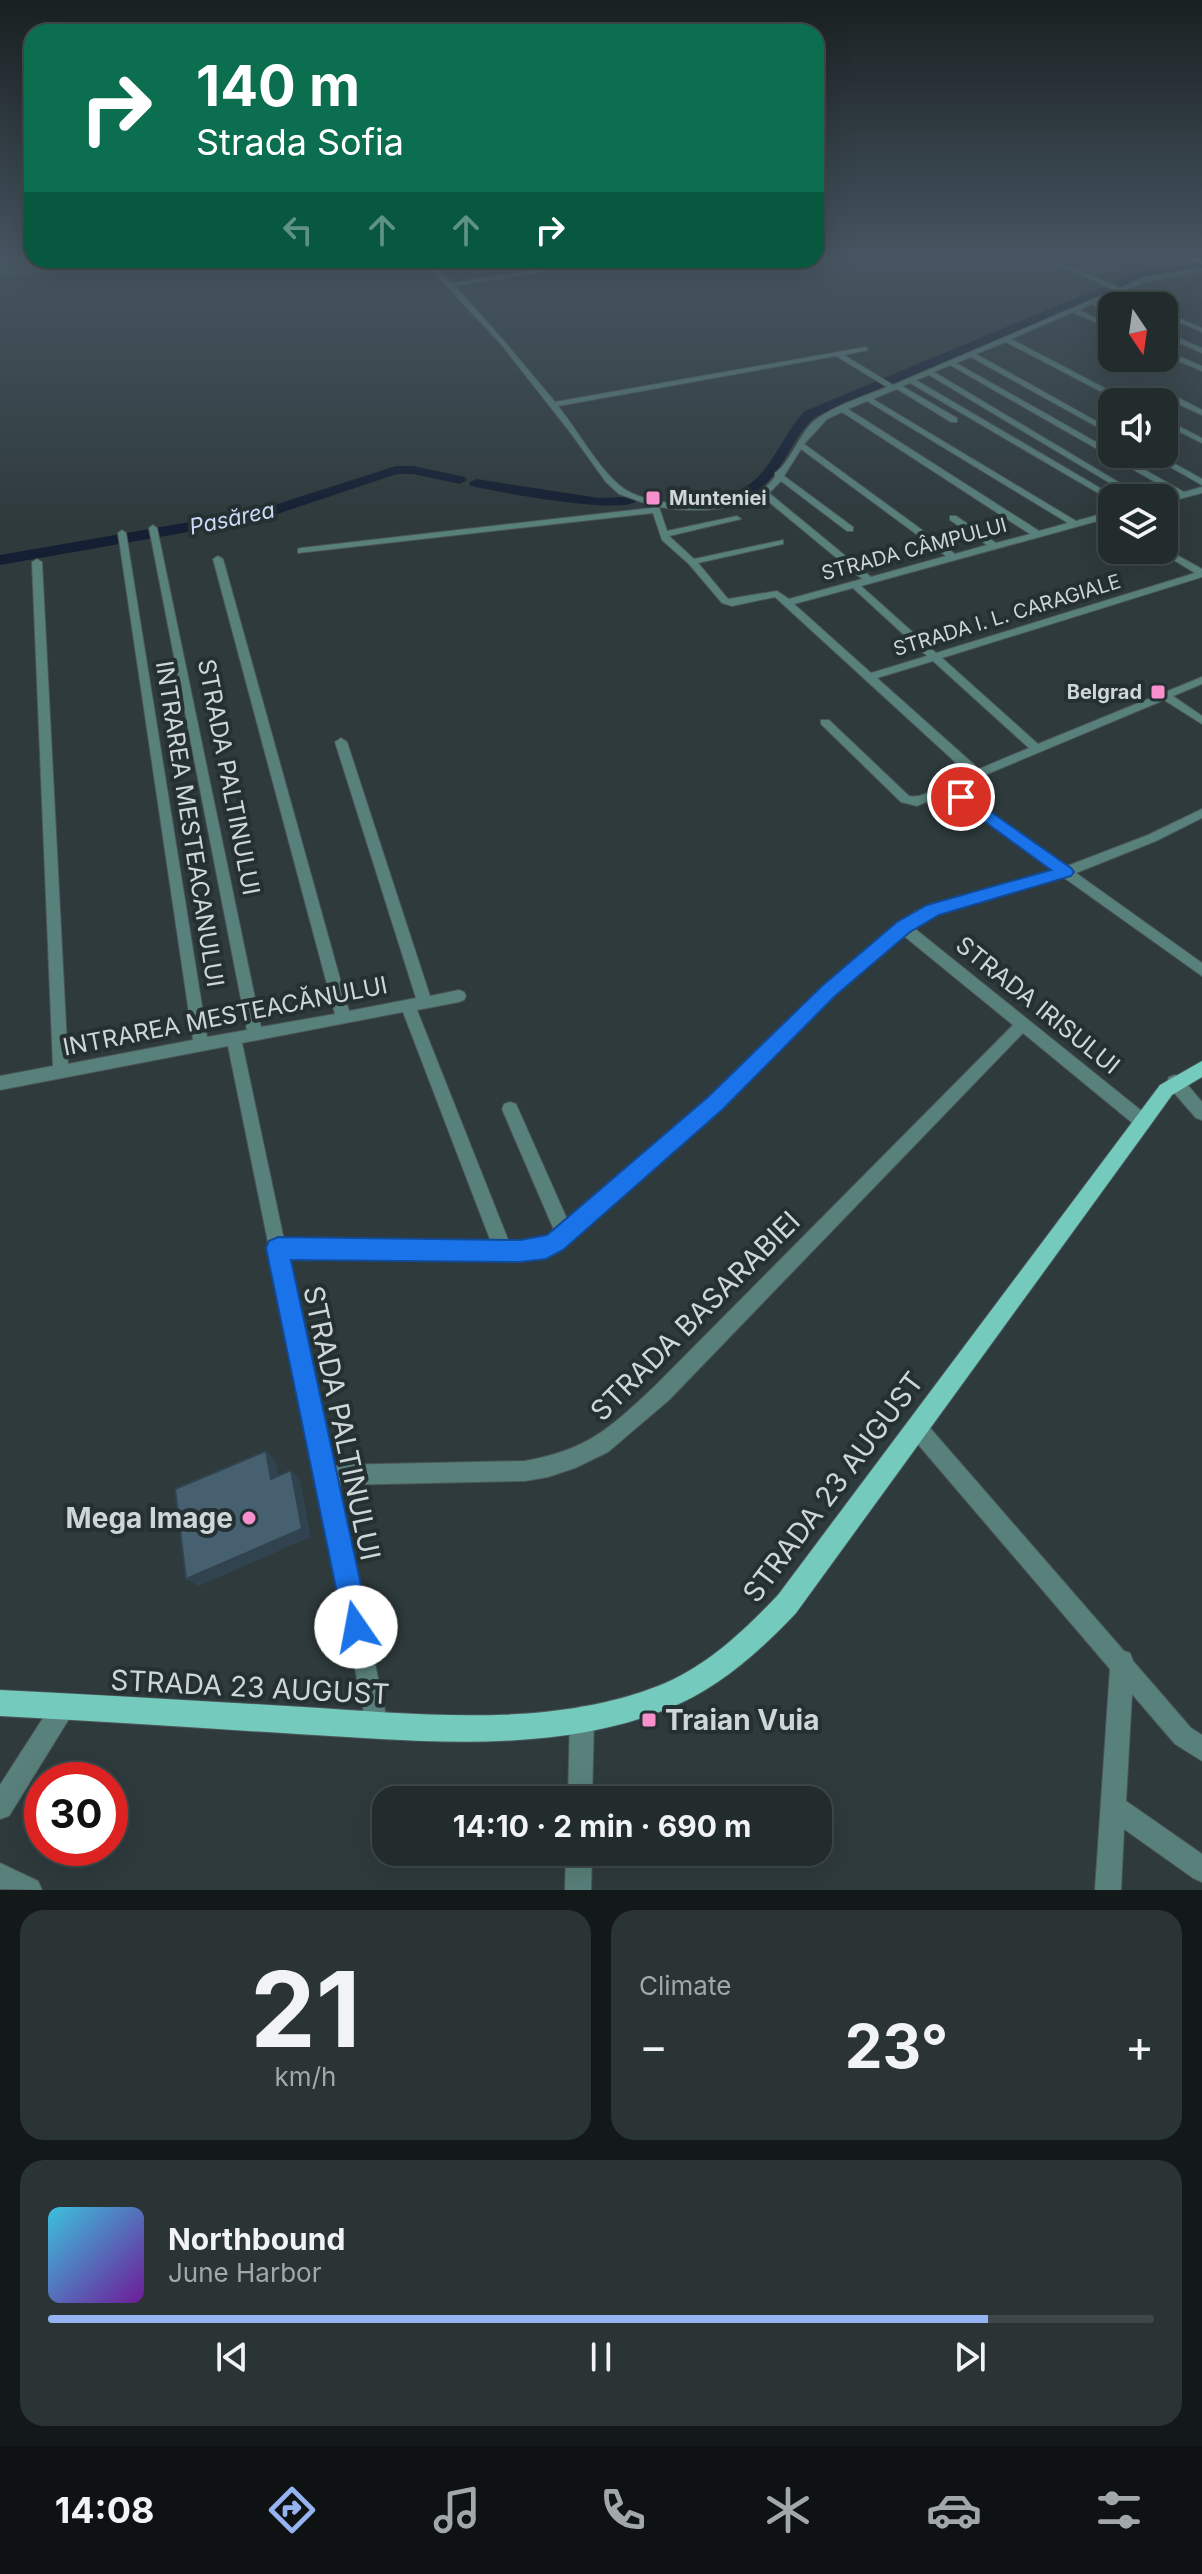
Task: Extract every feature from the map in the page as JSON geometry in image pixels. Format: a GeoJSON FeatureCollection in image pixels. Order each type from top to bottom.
{"type":"FeatureCollection","features":[{"type":"Feature","properties":{"kind":"main road","name":"STRADA 23 AUGUST"},"geometry":{"type":"LineString","coordinates":[[0,1703],[376,1725],[490,1727],[582,1718],[647,1704],[674,1693],[740,1650],[787,1604],[1142,1121],[1175,1082],[1202,1068]]}},
{"type":"Feature","properties":{"kind":"street"},"geometry":{"type":"LineString","coordinates":[[503,345],[618,490],[654,507],[663,535],[692,562],[780,542]]}},
{"type":"Feature","properties":{"kind":"street"},"geometry":{"type":"LineString","coordinates":[[301,551],[654,507],[732,503],[764,493],[814,424],[891,385],[911,380],[992,345]]}},
{"type":"Feature","properties":{"kind":"street"},"geometry":{"type":"LineString","coordinates":[[1018,345],[1100,388]]}},
{"type":"Feature","properties":{"kind":"street"},"geometry":{"type":"LineString","coordinates":[[553,405],[866,349]]}},
{"type":"Feature","properties":{"kind":"street"},"geometry":{"type":"LineString","coordinates":[[1178,350],[1202,361]]}},
{"type":"Feature","properties":{"kind":"street"},"geometry":{"type":"LineString","coordinates":[[837,354],[954,420]]}},
{"type":"Feature","properties":{"kind":"street"},"geometry":{"type":"LineString","coordinates":[[971,354],[1098,425]]}},
{"type":"Feature","properties":{"kind":"street"},"geometry":{"type":"LineString","coordinates":[[1178,358],[1202,369]]}},
{"type":"Feature","properties":{"kind":"street"},"geometry":{"type":"LineString","coordinates":[[951,363],[1183,495]]}},
{"type":"Feature","properties":{"kind":"street"},"geometry":{"type":"LineString","coordinates":[[929,372],[1117,484]]}},
{"type":"Feature","properties":{"kind":"street"},"geometry":{"type":"LineString","coordinates":[[911,380],[1098,489]]}},
{"type":"Feature","properties":{"kind":"street"},"geometry":{"type":"LineString","coordinates":[[867,398],[1075,524]]}},
{"type":"Feature","properties":{"kind":"street"},"geometry":{"type":"LineString","coordinates":[[1178,401],[1202,413]]}},
{"type":"Feature","properties":{"kind":"street"},"geometry":{"type":"LineString","coordinates":[[843,409],[1037,534]]}},
{"type":"Feature","properties":{"kind":"street"},"geometry":{"type":"LineString","coordinates":[[1178,428],[1202,441]]}},
{"type":"Feature","properties":{"kind":"street"},"geometry":{"type":"LineString","coordinates":[[799,444],[953,557]]}},
{"type":"Feature","properties":{"kind":"street"},"geometry":{"type":"LineString","coordinates":[[1176,468],[1202,482]]}},
{"type":"Feature","properties":{"kind":"street"},"geometry":{"type":"LineString","coordinates":[[778,475],[850,529]]}},
{"type":"Feature","properties":{"kind":"street"},"geometry":{"type":"LineString","coordinates":[[1178,496],[1202,490]]}},
{"type":"Feature","properties":{"kind":"street"},"geometry":{"type":"LineString","coordinates":[[764,493],[869,580]]}},
{"type":"Feature","properties":{"kind":"street"},"geometry":{"type":"LineString","coordinates":[[953,518],[994,546]]}},
{"type":"Feature","properties":{"kind":"street"},"geometry":{"type":"LineString","coordinates":[[663,535],[737,519]]}},
{"type":"Feature","properties":{"kind":"street","name":"STRADA CÂMPULUI"},"geometry":{"type":"LineString","coordinates":[[692,562],[728,603],[774,593],[787,603],[1098,519]]}},
{"type":"Feature","properties":{"kind":"street","name":"STRADA PALTINULUI"},"geometry":{"type":"LineString","coordinates":[[153,528],[255,1035]]}},
{"type":"Feature","properties":{"kind":"street","name":"INTRAREA MESTEACANULUI"},"geometry":{"type":"LineString","coordinates":[[122,533],[201,1045]]}},
{"type":"Feature","properties":{"kind":"street"},"geometry":{"type":"LineString","coordinates":[[218,559],[343,1017]]}},
{"type":"Feature","properties":{"kind":"street"},"geometry":{"type":"LineString","coordinates":[[1178,559],[1202,573]]}},
{"type":"Feature","properties":{"kind":"street"},"geometry":{"type":"LineString","coordinates":[[37,562],[61,1072]]}},
{"type":"Feature","properties":{"kind":"street","name":"STRADA I. L. CARAGIALE"},"geometry":{"type":"LineString","coordinates":[[869,677],[1202,573]]}},
{"type":"Feature","properties":{"kind":"street"},"geometry":{"type":"LineString","coordinates":[[854,584],[1037,749]]}},
{"type":"Feature","properties":{"kind":"street"},"geometry":{"type":"LineString","coordinates":[[787,603],[977,774],[982,782],[961,797]]}},
{"type":"Feature","properties":{"kind":"street"},"geometry":{"type":"LineString","coordinates":[[977,774],[1202,680]]}},
{"type":"Feature","properties":{"kind":"street"},"geometry":{"type":"LineString","coordinates":[[1165,695],[1202,721]]}},
{"type":"Feature","properties":{"kind":"street"},"geometry":{"type":"LineString","coordinates":[[825,722],[909,801],[921,801],[946,790],[961,797],[1202,970]]}},
{"type":"Feature","properties":{"kind":"street"},"geometry":{"type":"LineString","coordinates":[[341,742],[416,1004],[503,1250]]}},
{"type":"Feature","properties":{"kind":"street"},"geometry":{"type":"LineString","coordinates":[[278,1248],[546,1248],[716,1103],[829,991],[903,927],[933,910],[1065,872],[1152,838],[1202,813]]}},
{"type":"Feature","properties":{"kind":"street","name":"STRADA IRISULUI"},"geometry":{"type":"LineString","coordinates":[[903,927],[1142,1121]]}},
{"type":"Feature","properties":{"kind":"street","name":"INTRAREA MESTEACĂNULUI"},"geometry":{"type":"LineString","coordinates":[[0,1083],[459,996]]}},
{"type":"Feature","properties":{"kind":"street","name":"STRADA BASARABIEI"},"geometry":{"type":"LineString","coordinates":[[325,1475],[525,1471],[548,1468],[600,1448],[662,1393],[1023,1024]]}},
{"type":"Feature","properties":{"kind":"street","name":"STRADA PALTINULUI"},"geometry":{"type":"LineString","coordinates":[[234,1039],[376,1725]]}},
{"type":"Feature","properties":{"kind":"street"},"geometry":{"type":"LineString","coordinates":[[1175,1082],[1202,1113]]}},
{"type":"Feature","properties":{"kind":"street"},"geometry":{"type":"LineString","coordinates":[[510,1109],[565,1234]]}},
{"type":"Feature","properties":{"kind":"street"},"geometry":{"type":"LineString","coordinates":[[917,1428],[1122,1661],[1183,1736],[1202,1749]]}},
{"type":"Feature","properties":{"kind":"street"},"geometry":{"type":"LineString","coordinates":[[1108,1890],[1122,1661]]}},
{"type":"Feature","properties":{"kind":"street"},"geometry":{"type":"LineString","coordinates":[[0,1807],[64,1706]]}},
{"type":"Feature","properties":{"kind":"street"},"geometry":{"type":"LineString","coordinates":[[580,1786],[582,1718]]}},
{"type":"Feature","properties":{"kind":"street"},"geometry":{"type":"LineString","coordinates":[[1112,1806],[1202,1869]]}},
{"type":"Feature","properties":{"kind":"street"},"geometry":{"type":"LineString","coordinates":[[578,1890],[579,1866]]}},
{"type":"Feature","properties":{"kind":"street"},"geometry":{"type":"LineString","coordinates":[[0,1876],[29,1890]]}},
{"type":"Feature","properties":{"kind":"building","name":"Mega Image"},"geometry":{"type":"Polygon","coordinates":[[[266,1451],[271,1479],[291,1470],[302,1529],[186,1579],[175,1489],[266,1451]]]}},
{"type":"Feature","properties":{"kind":"waterway","name":"Pasărea"},"geometry":{"type":"LineString","coordinates":[[676,499],[724,498],[752,490],[770,471],[792,434],[810,414],[973,345]]}},
{"type":"Feature","properties":{"kind":"waterway","name":"Pasărea"},"geometry":{"type":"LineString","coordinates":[[0,560],[262,514],[396,470],[413,470],[460,480]]}},
{"type":"Feature","properties":{"kind":"waterway","name":"Pasărea"},"geometry":{"type":"LineString","coordinates":[[476,483],[599,502],[630,501]]}},
{"type":"Feature","properties":{"kind":"place","name":"Munteniei"},"geometry":{"type":"Point","coordinates":[653,498]}},
{"type":"Feature","properties":{"kind":"place","name":"Belgrad"},"geometry":{"type":"Point","coordinates":[1158,692]}},
{"type":"Feature","properties":{"kind":"place","name":"Mega Image"},"geometry":{"type":"Point","coordinates":[249,1518]}},
{"type":"Feature","properties":{"kind":"place","name":"Traian Vuia"},"geometry":{"type":"Point","coordinates":[649,1720]}},
{"type":"Feature","properties":{"kind":"route"},"geometry":{"type":"LineString","coordinates":[[356,1627],[278,1248],[520,1251],[546,1248],[716,1103],[829,991],[903,927],[933,910],[1065,872],[961,797]]}}]}
